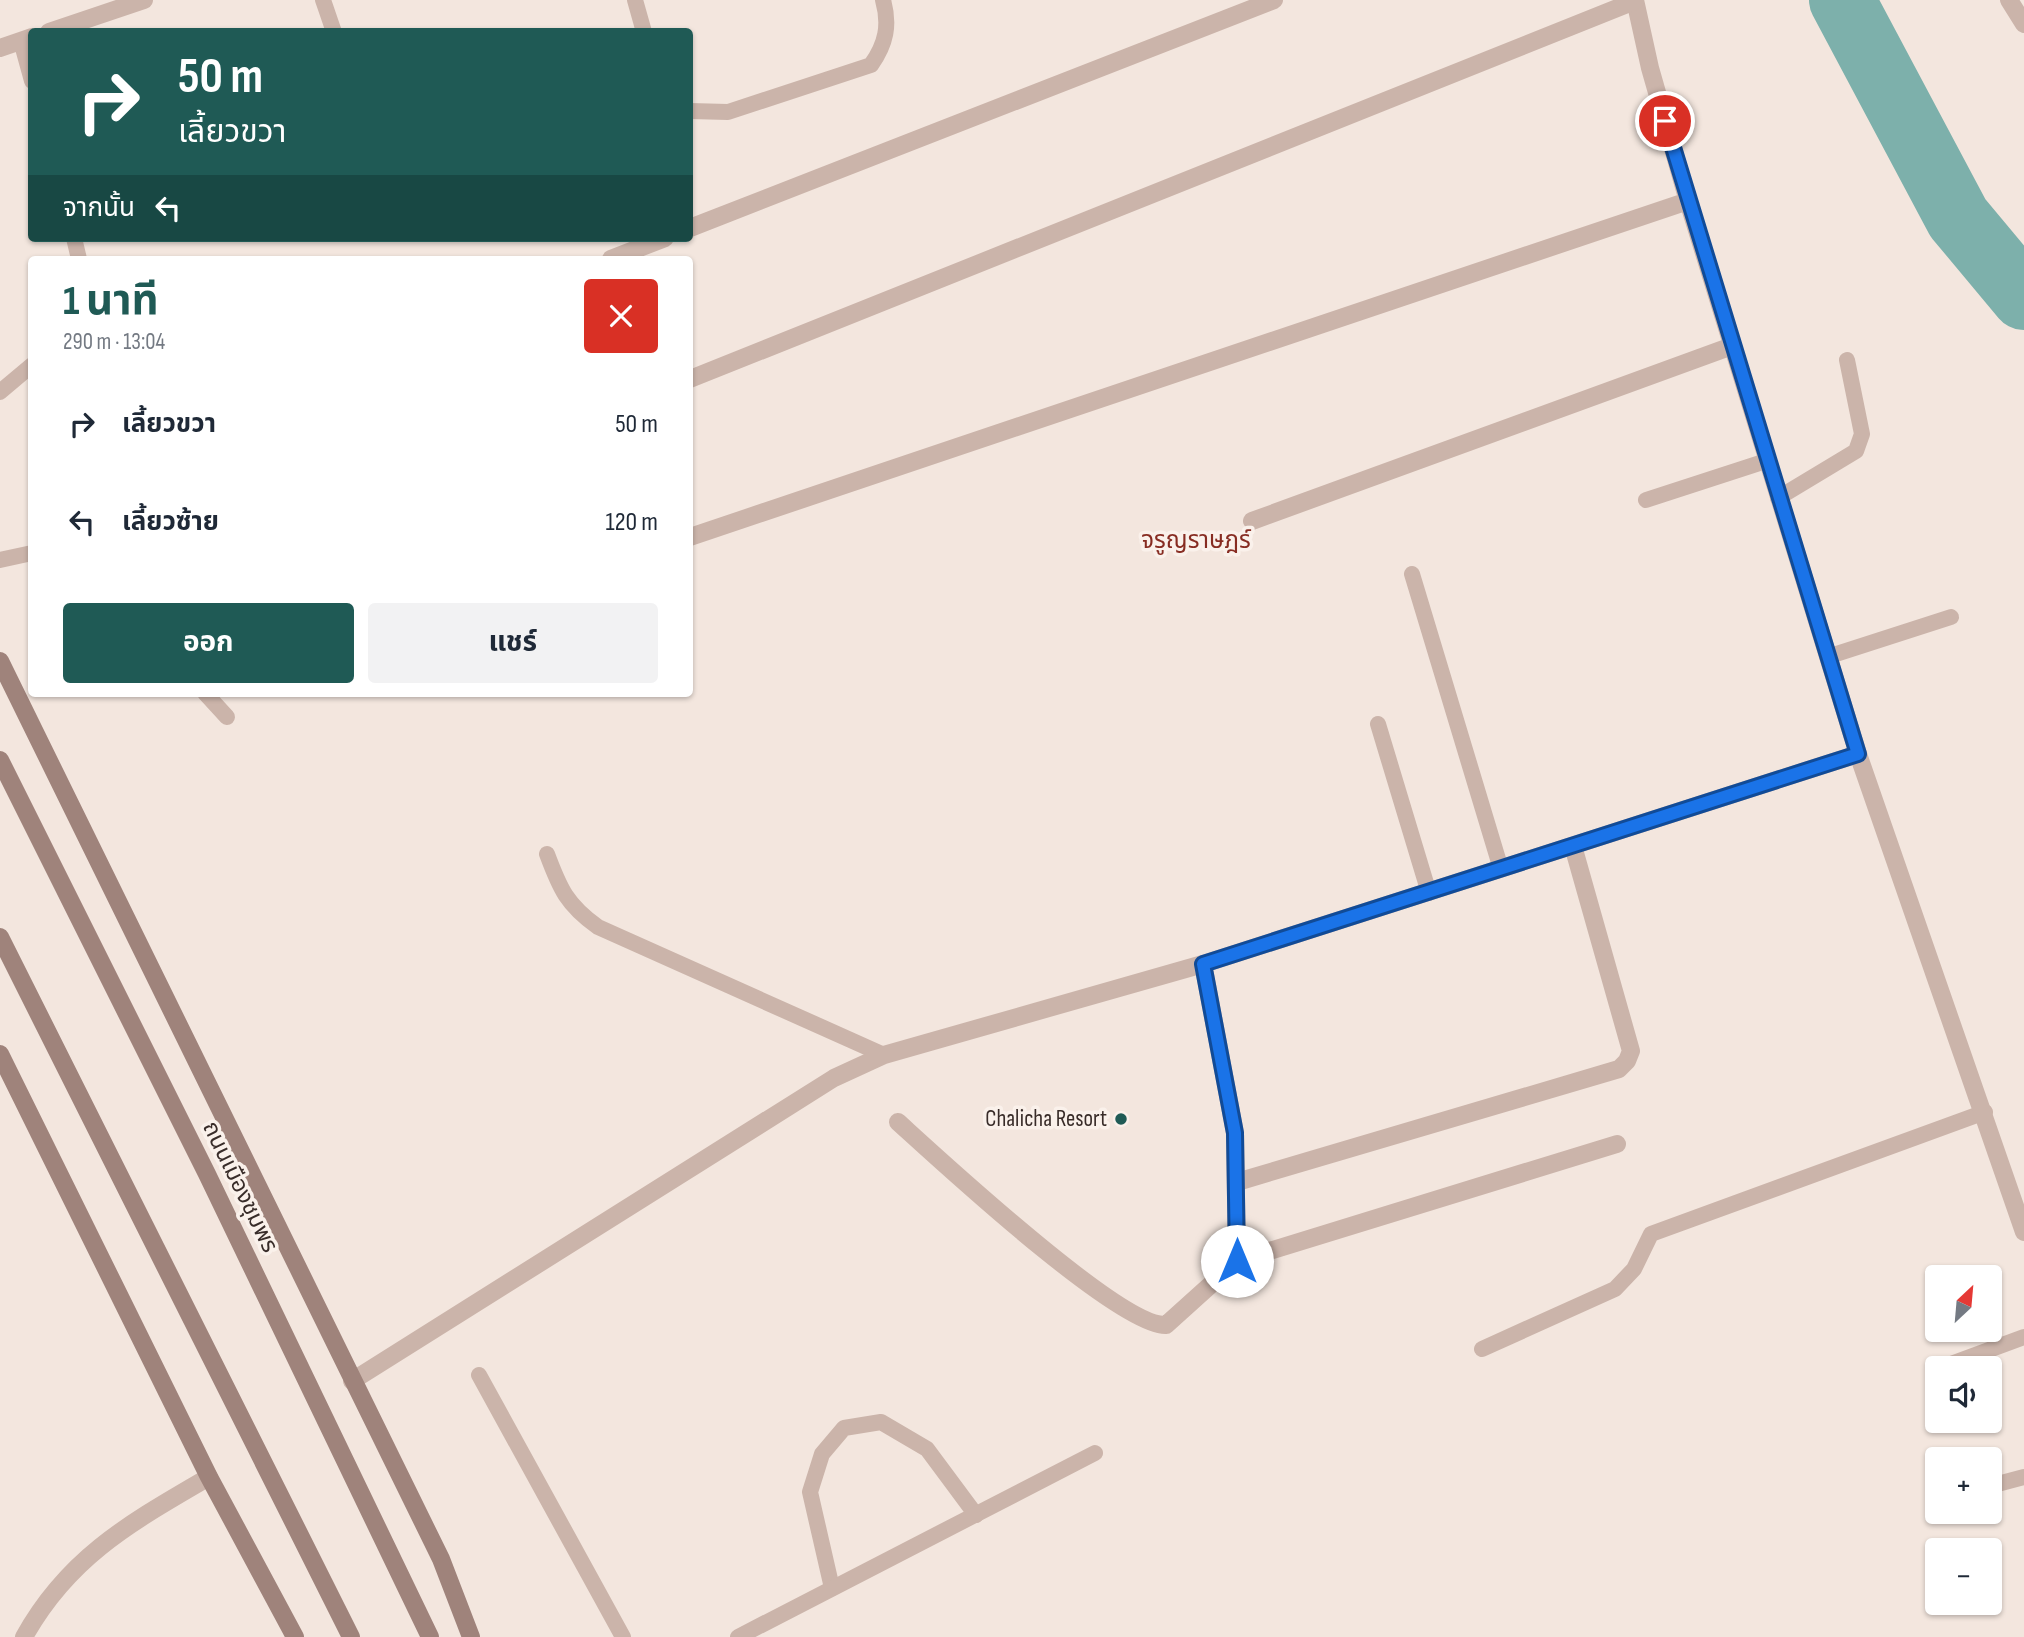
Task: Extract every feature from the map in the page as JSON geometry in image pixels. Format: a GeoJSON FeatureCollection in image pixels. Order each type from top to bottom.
{"type":"FeatureCollection","features":[{"type":"Feature","properties":{"kind":"main road"},"geometry":{"type":"LineString","coordinates":[[0,662],[440,1559],[471,1637]]}},
{"type":"Feature","properties":{"kind":"main road","name":"ถนนเมืองชุมพร"},"geometry":{"type":"LineString","coordinates":[[0,760],[207,1174],[430,1637]]}},
{"type":"Feature","properties":{"kind":"main road"},"geometry":{"type":"LineString","coordinates":[[0,937],[351,1637]]}},
{"type":"Feature","properties":{"kind":"main road"},"geometry":{"type":"LineString","coordinates":[[0,1054],[209,1477],[295,1637]]}},
{"type":"Feature","properties":{"kind":"street"},"geometry":{"type":"LineString","coordinates":[[61,28],[144,0]]}},
{"type":"Feature","properties":{"kind":"street"},"geometry":{"type":"LineString","coordinates":[[693,228],[1274,0]]}},
{"type":"Feature","properties":{"kind":"street"},"geometry":{"type":"LineString","coordinates":[[693,378],[1635,0],[1650,68],[1688,201],[1858,754],[2024,1232]]}},
{"type":"Feature","properties":{"kind":"street"},"geometry":{"type":"LineString","coordinates":[[2009,0],[2024,24]]}},
{"type":"Feature","properties":{"kind":"street"},"geometry":{"type":"LineString","coordinates":[[0,48],[26,39]]}},
{"type":"Feature","properties":{"kind":"street"},"geometry":{"type":"LineString","coordinates":[[693,536],[1688,201]]}},
{"type":"Feature","properties":{"kind":"street"},"geometry":{"type":"LineString","coordinates":[[619,256],[655,242]]}},
{"type":"Feature","properties":{"kind":"street"},"geometry":{"type":"LineString","coordinates":[[1252,521],[1732,346]]}},
{"type":"Feature","properties":{"kind":"street"},"geometry":{"type":"LineString","coordinates":[[352,1381],[834,1078],[884,1055],[1203,964],[1858,754]]}},
{"type":"Feature","properties":{"kind":"street"},"geometry":{"type":"LineString","coordinates":[[1237,1182],[1619,1069],[1627,1061],[1630,1051],[1573,846]]}},
{"type":"Feature","properties":{"kind":"street"},"geometry":{"type":"LineString","coordinates":[[1203,964],[1235,1133],[1237,1261]]}},
{"type":"Feature","properties":{"kind":"street"},"geometry":{"type":"LineString","coordinates":[[898,1122],[990,1206],[1111,1300],[1154,1326],[1166,1325],[1237,1261],[1617,1144]]}},
{"type":"Feature","properties":{"kind":"street"},"geometry":{"type":"LineString","coordinates":[[24,1637],[42,1605],[82,1560],[130,1524],[209,1477]]}},
{"type":"Feature","properties":{"kind":"lane"},"geometry":{"type":"LineString","coordinates":[[323,0],[333,28]]}},
{"type":"Feature","properties":{"kind":"lane"},"geometry":{"type":"LineString","coordinates":[[635,0],[642,28]]}},
{"type":"Feature","properties":{"kind":"lane"},"geometry":{"type":"LineString","coordinates":[[693,111],[727,112],[871,65],[883,49],[888,27],[883,0]]}},
{"type":"Feature","properties":{"kind":"lane"},"geometry":{"type":"LineString","coordinates":[[1778,498],[1856,451],[1862,434],[1847,360]]}},
{"type":"Feature","properties":{"kind":"lane"},"geometry":{"type":"LineString","coordinates":[[0,392],[28,368]]}},
{"type":"Feature","properties":{"kind":"lane"},"geometry":{"type":"LineString","coordinates":[[1646,500],[1766,461]]}},
{"type":"Feature","properties":{"kind":"lane"},"geometry":{"type":"LineString","coordinates":[[0,560],[28,554]]}},
{"type":"Feature","properties":{"kind":"lane"},"geometry":{"type":"LineString","coordinates":[[1412,574],[1501,869]]}},
{"type":"Feature","properties":{"kind":"lane"},"geometry":{"type":"LineString","coordinates":[[1830,656],[1951,617]]}},
{"type":"Feature","properties":{"kind":"lane"},"geometry":{"type":"LineString","coordinates":[[209,697],[227,717]]}},
{"type":"Feature","properties":{"kind":"lane"},"geometry":{"type":"LineString","coordinates":[[1378,724],[1429,893]]}},
{"type":"Feature","properties":{"kind":"lane"},"geometry":{"type":"LineString","coordinates":[[547,854],[558,886],[573,909],[598,928],[884,1055]]}},
{"type":"Feature","properties":{"kind":"lane"},"geometry":{"type":"LineString","coordinates":[[1482,1349],[1615,1289],[1634,1269],[1651,1234],[1984,1112]]}},
{"type":"Feature","properties":{"kind":"lane"},"geometry":{"type":"LineString","coordinates":[[1973,1356],[2024,1337]]}},
{"type":"Feature","properties":{"kind":"lane"},"geometry":{"type":"LineString","coordinates":[[479,1375],[623,1637]]}},
{"type":"Feature","properties":{"kind":"lane"},"geometry":{"type":"LineString","coordinates":[[832,1588],[810,1492],[822,1454],[844,1428],[881,1422],[927,1449],[976,1515]]}},
{"type":"Feature","properties":{"kind":"lane"},"geometry":{"type":"LineString","coordinates":[[738,1637],[1096,1453]]}},
{"type":"Feature","properties":{"kind":"lane"},"geometry":{"type":"LineString","coordinates":[[2002,1483],[2024,1477]]}},
{"type":"Feature","properties":{"kind":"waterway"},"geometry":{"type":"LineString","coordinates":[[1842,0],[1958,218],[2024,297]]}},
{"type":"Feature","properties":{"kind":"place","name":"Chalicha Resort"},"geometry":{"type":"Point","coordinates":[1121,1119]}},
{"type":"Feature","properties":{"kind":"district","name":"จรูญราษฎร์"},"geometry":{"type":"Point","coordinates":[1196,540]}},
{"type":"Feature","properties":{"kind":"route"},"geometry":{"type":"LineString","coordinates":[[1237,1261],[1235,1133],[1203,964],[1858,754],[1830,656],[1766,461],[1665,121]]}}]}
